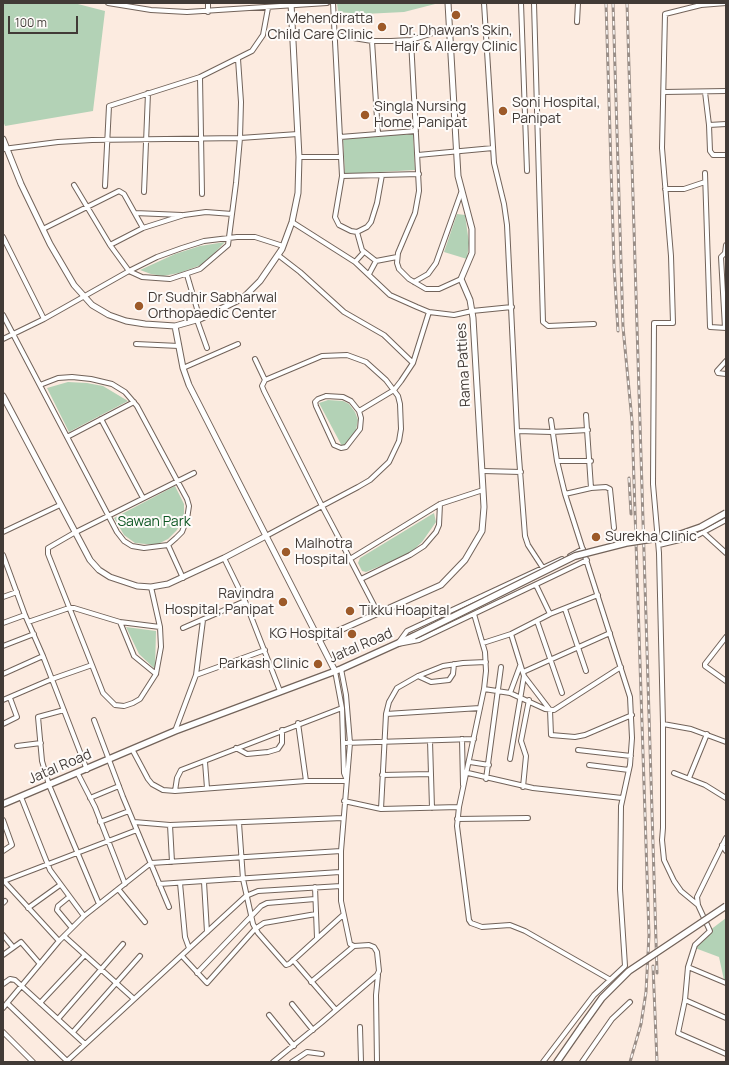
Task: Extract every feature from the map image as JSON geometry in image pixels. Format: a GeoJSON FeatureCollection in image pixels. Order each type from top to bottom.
{"type":"FeatureCollection","features":[{"type":"Feature","properties":{"kind":"main road","name":"Jatal Road"},"geometry":{"type":"LineString","coordinates":[[3,804],[78,774],[175,731],[338,670],[414,636],[575,556],[626,543],[678,535],[701,527],[726,512]]}},
{"type":"Feature","properties":{"kind":"main road"},"geometry":{"type":"LineString","coordinates":[[557,1062],[602,998],[629,971],[726,906]]}},
{"type":"Feature","properties":{"kind":"street"},"geometry":{"type":"LineString","coordinates":[[108,3],[168,11],[208,12],[268,8],[291,4],[327,3]]}},
{"type":"Feature","properties":{"kind":"street"},"geometry":{"type":"LineString","coordinates":[[208,3],[208,12]]}},
{"type":"Feature","properties":{"kind":"street"},"geometry":{"type":"LineString","coordinates":[[333,3],[342,176],[336,222],[351,231],[357,232],[361,231],[371,222],[377,203],[382,175]]}},
{"type":"Feature","properties":{"kind":"street"},"geometry":{"type":"LineString","coordinates":[[411,40],[419,174],[417,206],[397,258],[400,269],[414,282],[422,287],[433,290],[449,286],[461,279],[472,253],[472,230],[458,176],[448,3]]}},
{"type":"Feature","properties":{"kind":"street"},"geometry":{"type":"LineString","coordinates":[[484,3],[494,163],[506,213],[512,307],[517,432],[526,540],[544,568]]}},
{"type":"Feature","properties":{"kind":"street"},"geometry":{"type":"LineString","coordinates":[[521,3],[527,171]]}},
{"type":"Feature","properties":{"kind":"street"},"geometry":{"type":"LineString","coordinates":[[534,3],[543,322],[548,326],[594,324]]}},
{"type":"Feature","properties":{"kind":"street"},"geometry":{"type":"LineString","coordinates":[[577,22],[578,3]]}},
{"type":"Feature","properties":{"kind":"street"},"geometry":{"type":"LineString","coordinates":[[3,139],[5,149],[20,184],[43,229],[74,284],[92,305],[110,315],[126,321],[175,326],[198,319],[243,298],[260,281],[283,246],[292,222],[298,193],[299,157],[291,4]]}},
{"type":"Feature","properties":{"kind":"street"},"geometry":{"type":"LineString","coordinates":[[726,4],[698,4],[665,14],[662,148],[671,256],[673,323],[654,323],[653,484],[658,545],[663,724],[662,840],[664,860],[679,888],[698,905],[710,931],[695,945],[688,967],[685,1000],[678,1033],[726,1054]]}},
{"type":"Feature","properties":{"kind":"street"},"geometry":{"type":"LineString","coordinates":[[105,186],[109,106],[200,77],[252,51],[263,35],[268,8]]}},
{"type":"Feature","properties":{"kind":"street"},"geometry":{"type":"LineString","coordinates":[[335,35],[372,41],[411,40],[449,28]]}},
{"type":"Feature","properties":{"kind":"street"},"geometry":{"type":"LineString","coordinates":[[372,41],[378,134]]}},
{"type":"Feature","properties":{"kind":"street"},"geometry":{"type":"LineString","coordinates":[[74,185],[110,244],[129,271],[142,276],[170,279],[187,275],[200,269],[228,245],[240,138],[241,102],[238,59]]}},
{"type":"Feature","properties":{"kind":"street"},"geometry":{"type":"LineString","coordinates":[[200,77],[202,194]]}},
{"type":"Feature","properties":{"kind":"street"},"geometry":{"type":"LineString","coordinates":[[664,92],[726,92]]}},
{"type":"Feature","properties":{"kind":"street"},"geometry":{"type":"LineString","coordinates":[[705,92],[709,125],[710,154],[726,155]]}},
{"type":"Feature","properties":{"kind":"street"},"geometry":{"type":"LineString","coordinates":[[144,192],[148,93]]}},
{"type":"Feature","properties":{"kind":"street"},"geometry":{"type":"LineString","coordinates":[[709,125],[726,124]]}},
{"type":"Feature","properties":{"kind":"street"},"geometry":{"type":"LineString","coordinates":[[340,137],[416,131]]}},
{"type":"Feature","properties":{"kind":"street"},"geometry":{"type":"LineString","coordinates":[[5,149],[58,142],[107,139],[240,138],[298,134]]}},
{"type":"Feature","properties":{"kind":"street"},"geometry":{"type":"LineString","coordinates":[[418,155],[456,150],[493,148]]}},
{"type":"Feature","properties":{"kind":"street"},"geometry":{"type":"LineString","coordinates":[[299,157],[341,157]]}},
{"type":"Feature","properties":{"kind":"street"},"geometry":{"type":"LineString","coordinates":[[705,173],[710,327],[725,328],[721,257],[725,253],[726,245]]}},
{"type":"Feature","properties":{"kind":"street"},"geometry":{"type":"LineString","coordinates":[[342,176],[419,174]]}},
{"type":"Feature","properties":{"kind":"street"},"geometry":{"type":"LineString","coordinates":[[665,189],[684,189],[705,182]]}},
{"type":"Feature","properties":{"kind":"street"},"geometry":{"type":"LineString","coordinates":[[43,229],[120,192],[124,194],[143,228]]}},
{"type":"Feature","properties":{"kind":"street"},"geometry":{"type":"LineString","coordinates":[[414,282],[428,274],[436,263],[462,193]]}},
{"type":"Feature","properties":{"kind":"street"},"geometry":{"type":"LineString","coordinates":[[110,244],[143,228],[184,215],[206,212],[232,214]]}},
{"type":"Feature","properties":{"kind":"street"},"geometry":{"type":"LineString","coordinates":[[135,213],[184,215]]}},
{"type":"Feature","properties":{"kind":"street"},"geometry":{"type":"LineString","coordinates":[[292,222],[355,262],[390,295],[429,312],[454,315],[472,311],[512,307]]}},
{"type":"Feature","properties":{"kind":"street"},"geometry":{"type":"LineString","coordinates":[[357,232],[364,252],[376,261],[397,258]]}},
{"type":"Feature","properties":{"kind":"street"},"geometry":{"type":"LineString","coordinates":[[3,237],[44,319]]}},
{"type":"Feature","properties":{"kind":"street"},"geometry":{"type":"LineString","coordinates":[[3,339],[44,319],[129,271],[157,257],[182,248],[204,241],[255,237],[283,246]]}},
{"type":"Feature","properties":{"kind":"street"},"geometry":{"type":"LineString","coordinates":[[355,262],[364,252]]}},
{"type":"Feature","properties":{"kind":"street"},"geometry":{"type":"LineString","coordinates":[[278,255],[300,272],[344,312],[384,335],[413,363]]}},
{"type":"Feature","properties":{"kind":"street"},"geometry":{"type":"LineString","coordinates":[[369,274],[376,261]]}},
{"type":"Feature","properties":{"kind":"street"},"geometry":{"type":"LineString","coordinates":[[187,275],[207,348]]}},
{"type":"Feature","properties":{"kind":"street","name":"Rama Patties"},"geometry":{"type":"LineString","coordinates":[[320,639],[442,585],[457,570],[476,543],[482,531],[484,508],[483,471],[472,311],[461,279]]}},
{"type":"Feature","properties":{"kind":"street"},"geometry":{"type":"LineString","coordinates":[[359,411],[394,390],[413,363],[429,312]]}},
{"type":"Feature","properties":{"kind":"street"},"geometry":{"type":"LineString","coordinates":[[3,315],[109,516],[124,541],[132,546],[144,548],[168,545],[182,532],[188,513],[187,499],[134,402],[125,392],[112,384],[91,379],[72,377],[58,378],[40,384]]}},
{"type":"Feature","properties":{"kind":"street"},"geometry":{"type":"LineString","coordinates":[[175,326],[183,368],[189,385],[266,536],[338,670],[346,695],[350,742],[349,769],[346,780],[344,801],[340,872],[343,915],[349,942],[354,946]]}},
{"type":"Feature","properties":{"kind":"street"},"geometry":{"type":"LineString","coordinates":[[136,344],[179,346]]}},
{"type":"Feature","properties":{"kind":"street"},"geometry":{"type":"LineString","coordinates":[[183,368],[238,344]]}},
{"type":"Feature","properties":{"kind":"street"},"geometry":{"type":"LineString","coordinates":[[3,396],[74,533],[90,560],[99,570],[123,582],[137,586],[152,587],[168,584],[183,578],[266,536],[322,506],[370,480],[390,462],[396,451],[401,429],[400,404],[394,390],[375,369],[366,362],[347,355],[322,356],[265,380],[262,386],[322,506],[378,613]]}},
{"type":"Feature","properties":{"kind":"street"},"geometry":{"type":"LineString","coordinates":[[254,359],[265,380]]}},
{"type":"Feature","properties":{"kind":"street"},"geometry":{"type":"LineString","coordinates":[[726,361],[717,371],[718,373],[726,374]]}},
{"type":"Feature","properties":{"kind":"street"},"geometry":{"type":"LineString","coordinates":[[326,396],[343,397],[351,401],[359,411],[361,418],[360,429],[351,443],[346,447],[341,448],[334,445],[315,402],[326,396]]}},
{"type":"Feature","properties":{"kind":"street"},"geometry":{"type":"LineString","coordinates":[[67,437],[134,402]]}},
{"type":"Feature","properties":{"kind":"street"},"geometry":{"type":"LineString","coordinates":[[586,415],[591,488]]}},
{"type":"Feature","properties":{"kind":"street"},"geometry":{"type":"LineString","coordinates":[[101,419],[143,498]]}},
{"type":"Feature","properties":{"kind":"street"},"geometry":{"type":"LineString","coordinates":[[543,1062],[585,1006],[609,980],[625,966],[620,890],[622,798],[631,756],[632,715],[630,697],[621,667],[565,494],[556,461],[551,420]]}},
{"type":"Feature","properties":{"kind":"street"},"geometry":{"type":"LineString","coordinates":[[517,432],[588,430]]}},
{"type":"Feature","properties":{"kind":"street"},"geometry":{"type":"LineString","coordinates":[[556,461],[590,461]]}},
{"type":"Feature","properties":{"kind":"street"},"geometry":{"type":"LineString","coordinates":[[483,471],[521,472]]}},
{"type":"Feature","properties":{"kind":"street"},"geometry":{"type":"LineString","coordinates":[[152,587],[160,628],[161,647],[156,674],[140,699],[134,703],[119,706],[110,702],[103,693],[47,551],[50,546],[74,533],[194,473]]}},
{"type":"Feature","properties":{"kind":"street"},"geometry":{"type":"LineString","coordinates":[[565,494],[591,488],[606,487],[611,491],[614,528]]}},
{"type":"Feature","properties":{"kind":"street"},"geometry":{"type":"LineString","coordinates":[[350,559],[440,504],[483,490]]}},
{"type":"Feature","properties":{"kind":"street"},"geometry":{"type":"LineString","coordinates":[[361,579],[410,555],[424,546],[436,532],[439,525],[440,504]]}},
{"type":"Feature","properties":{"kind":"street"},"geometry":{"type":"LineString","coordinates":[[3,532],[60,506]]}},
{"type":"Feature","properties":{"kind":"street"},"geometry":{"type":"LineString","coordinates":[[658,545],[688,539],[704,533],[726,520]]}},
{"type":"Feature","properties":{"kind":"street"},"geometry":{"type":"LineString","coordinates":[[704,533],[726,553]]}},
{"type":"Feature","properties":{"kind":"street"},"geometry":{"type":"LineString","coordinates":[[168,545],[183,578]]}},
{"type":"Feature","properties":{"kind":"street"},"geometry":{"type":"LineString","coordinates":[[397,644],[407,631],[583,549]]}},
{"type":"Feature","properties":{"kind":"street"},"geometry":{"type":"LineString","coordinates":[[3,555],[25,615],[43,656],[87,770]]}},
{"type":"Feature","properties":{"kind":"street"},"geometry":{"type":"LineString","coordinates":[[224,558],[245,601],[280,691]]}},
{"type":"Feature","properties":{"kind":"street"},"geometry":{"type":"LineString","coordinates":[[397,644],[419,640],[587,560]]}},
{"type":"Feature","properties":{"kind":"street"},"geometry":{"type":"LineString","coordinates":[[536,585],[550,614]]}},
{"type":"Feature","properties":{"kind":"street"},"geometry":{"type":"LineString","coordinates":[[3,597],[17,592]]}},
{"type":"Feature","properties":{"kind":"street"},"geometry":{"type":"LineString","coordinates":[[483,643],[511,634],[550,614],[598,595]]}},
{"type":"Feature","properties":{"kind":"street"},"geometry":{"type":"LineString","coordinates":[[183,628],[245,601]]}},
{"type":"Feature","properties":{"kind":"street"},"geometry":{"type":"LineString","coordinates":[[28,622],[70,608],[120,622],[160,628]]}},
{"type":"Feature","properties":{"kind":"street"},"geometry":{"type":"LineString","coordinates":[[565,609],[586,671]]}},
{"type":"Feature","properties":{"kind":"street"},"geometry":{"type":"LineString","coordinates":[[474,614],[483,643],[486,662],[484,690],[468,773],[457,819],[457,832],[471,923],[482,927],[510,925],[525,931],[609,980]]}},
{"type":"Feature","properties":{"kind":"street"},"geometry":{"type":"LineString","coordinates":[[3,623],[25,615]]}},
{"type":"Feature","properties":{"kind":"street"},"geometry":{"type":"LineString","coordinates":[[175,731],[196,675],[203,620]]}},
{"type":"Feature","properties":{"kind":"street"},"geometry":{"type":"LineString","coordinates":[[537,621],[562,693]]}},
{"type":"Feature","properties":{"kind":"street"},"geometry":{"type":"LineString","coordinates":[[120,622],[134,656],[156,674]]}},
{"type":"Feature","properties":{"kind":"street"},"geometry":{"type":"LineString","coordinates":[[524,674],[610,633]]}},
{"type":"Feature","properties":{"kind":"street"},"geometry":{"type":"LineString","coordinates":[[3,646],[34,634]]}},
{"type":"Feature","properties":{"kind":"street"},"geometry":{"type":"LineString","coordinates":[[511,634],[524,674],[550,710],[550,733],[553,736],[585,735],[632,715]]}},
{"type":"Feature","properties":{"kind":"street"},"geometry":{"type":"LineString","coordinates":[[726,637],[704,665],[726,681]]}},
{"type":"Feature","properties":{"kind":"street"},"geometry":{"type":"LineString","coordinates":[[196,675],[265,650]]}},
{"type":"Feature","properties":{"kind":"street"},"geometry":{"type":"LineString","coordinates":[[3,674],[43,656]]}},
{"type":"Feature","properties":{"kind":"street"},"geometry":{"type":"LineString","coordinates":[[381,809],[383,742],[386,714],[389,702],[397,688],[418,676],[454,664],[486,662]]}},
{"type":"Feature","properties":{"kind":"street"},"geometry":{"type":"LineString","coordinates":[[418,676],[431,682],[449,680],[453,674],[454,664]]}},
{"type":"Feature","properties":{"kind":"street"},"geometry":{"type":"LineString","coordinates":[[3,700],[52,679],[92,665]]}},
{"type":"Feature","properties":{"kind":"street"},"geometry":{"type":"LineString","coordinates":[[510,693],[520,665]]}},
{"type":"Feature","properties":{"kind":"street"},"geometry":{"type":"LineString","coordinates":[[486,779],[501,667]]}},
{"type":"Feature","properties":{"kind":"street"},"geometry":{"type":"LineString","coordinates":[[484,690],[510,693],[550,710],[556,709],[621,667]]}},
{"type":"Feature","properties":{"kind":"street"},"geometry":{"type":"LineString","coordinates":[[338,670],[344,742],[344,773],[346,780]]}},
{"type":"Feature","properties":{"kind":"street"},"geometry":{"type":"LineString","coordinates":[[510,758],[524,674]]}},
{"type":"Feature","properties":{"kind":"street"},"geometry":{"type":"LineString","coordinates":[[3,724],[17,717],[10,698]]}},
{"type":"Feature","properties":{"kind":"street"},"geometry":{"type":"LineString","coordinates":[[523,787],[526,756],[521,741],[529,700]]}},
{"type":"Feature","properties":{"kind":"street"},"geometry":{"type":"LineString","coordinates":[[174,791],[177,778],[181,770],[205,762],[298,723],[342,708]]}},
{"type":"Feature","properties":{"kind":"street"},"geometry":{"type":"LineString","coordinates":[[386,714],[480,708]]}},
{"type":"Feature","properties":{"kind":"street"},"geometry":{"type":"LineString","coordinates":[[64,710],[38,717],[42,761],[49,785],[99,904]]}},
{"type":"Feature","properties":{"kind":"street"},"geometry":{"type":"LineString","coordinates":[[94,720],[108,760],[169,907]]}},
{"type":"Feature","properties":{"kind":"street"},"geometry":{"type":"LineString","coordinates":[[298,723],[306,781]]}},
{"type":"Feature","properties":{"kind":"street"},"geometry":{"type":"LineString","coordinates":[[663,724],[683,726],[726,742]]}},
{"type":"Feature","properties":{"kind":"street"},"geometry":{"type":"LineString","coordinates":[[236,748],[247,754],[268,752],[278,749],[282,743],[282,730]]}},
{"type":"Feature","properties":{"kind":"street"},"geometry":{"type":"LineString","coordinates":[[690,778],[707,734]]}},
{"type":"Feature","properties":{"kind":"street"},"geometry":{"type":"LineString","coordinates":[[462,739],[463,791]]}},
{"type":"Feature","properties":{"kind":"street"},"geometry":{"type":"LineString","coordinates":[[344,742],[474,739]]}},
{"type":"Feature","properties":{"kind":"street"},"geometry":{"type":"LineString","coordinates":[[430,741],[432,808]]}},
{"type":"Feature","properties":{"kind":"street"},"geometry":{"type":"LineString","coordinates":[[17,746],[41,743]]}},
{"type":"Feature","properties":{"kind":"street"},"geometry":{"type":"LineString","coordinates":[[132,749],[152,784],[163,790],[174,791],[306,781],[346,780]]}},
{"type":"Feature","properties":{"kind":"street"},"geometry":{"type":"LineString","coordinates":[[578,750],[631,756]]}},
{"type":"Feature","properties":{"kind":"street"},"geometry":{"type":"LineString","coordinates":[[205,762],[207,788]]}},
{"type":"Feature","properties":{"kind":"street"},"geometry":{"type":"LineString","coordinates":[[470,762],[489,765]]}},
{"type":"Feature","properties":{"kind":"street"},"geometry":{"type":"LineString","coordinates":[[589,765],[629,770]]}},
{"type":"Feature","properties":{"kind":"street"},"geometry":{"type":"LineString","coordinates":[[468,773],[486,779],[523,787],[622,798]]}},
{"type":"Feature","properties":{"kind":"street"},"geometry":{"type":"LineString","coordinates":[[674,773],[690,778],[726,798]]}},
{"type":"Feature","properties":{"kind":"street"},"geometry":{"type":"LineString","coordinates":[[78,774],[90,798],[125,884]]}},
{"type":"Feature","properties":{"kind":"street"},"geometry":{"type":"LineString","coordinates":[[382,775],[431,774]]}},
{"type":"Feature","properties":{"kind":"street"},"geometry":{"type":"LineString","coordinates":[[90,798],[119,786]]}},
{"type":"Feature","properties":{"kind":"street"},"geometry":{"type":"LineString","coordinates":[[21,797],[48,864],[60,885],[84,916]]}},
{"type":"Feature","properties":{"kind":"street"},"geometry":{"type":"LineString","coordinates":[[344,801],[381,809],[459,807]]}},
{"type":"Feature","properties":{"kind":"street"},"geometry":{"type":"LineString","coordinates":[[100,822],[129,811]]}},
{"type":"Feature","properties":{"kind":"street"},"geometry":{"type":"LineString","coordinates":[[134,822],[170,825],[344,818]]}},
{"type":"Feature","properties":{"kind":"street"},"geometry":{"type":"LineString","coordinates":[[457,819],[528,818]]}},
{"type":"Feature","properties":{"kind":"street"},"geometry":{"type":"LineString","coordinates":[[3,820],[12,845],[3,851]]}},
{"type":"Feature","properties":{"kind":"street"},"geometry":{"type":"LineString","coordinates":[[239,823],[243,879],[251,914],[256,929],[286,964],[289,965],[343,915]]}},
{"type":"Feature","properties":{"kind":"street"},"geometry":{"type":"LineString","coordinates":[[170,825],[172,862]]}},
{"type":"Feature","properties":{"kind":"street"},"geometry":{"type":"LineString","coordinates":[[59,941],[3,880],[78,854],[137,830]]}},
{"type":"Feature","properties":{"kind":"street"},"geometry":{"type":"LineString","coordinates":[[698,905],[699,892],[726,838]]}},
{"type":"Feature","properties":{"kind":"street"},"geometry":{"type":"LineString","coordinates":[[722,845],[726,851]]}},
{"type":"Feature","properties":{"kind":"street"},"geometry":{"type":"LineString","coordinates":[[3,1008],[59,941],[84,916],[151,864],[341,850]]}},
{"type":"Feature","properties":{"kind":"street"},"geometry":{"type":"LineString","coordinates":[[159,884],[340,872]]}},
{"type":"Feature","properties":{"kind":"street"},"geometry":{"type":"LineString","coordinates":[[204,882],[207,932]]}},
{"type":"Feature","properties":{"kind":"street"},"geometry":{"type":"LineString","coordinates":[[180,883],[185,936],[189,948]]}},
{"type":"Feature","properties":{"kind":"street"},"geometry":{"type":"LineString","coordinates":[[28,908],[60,885]]}},
{"type":"Feature","properties":{"kind":"street"},"geometry":{"type":"LineString","coordinates":[[7,1003],[66,1061],[246,896],[258,891],[341,886]]}},
{"type":"Feature","properties":{"kind":"street"},"geometry":{"type":"LineString","coordinates":[[315,887],[317,938]]}},
{"type":"Feature","properties":{"kind":"street"},"geometry":{"type":"LineString","coordinates":[[119,890],[145,922]]}},
{"type":"Feature","properties":{"kind":"street"},"geometry":{"type":"LineString","coordinates":[[69,897],[58,906],[57,910],[72,928]]}},
{"type":"Feature","properties":{"kind":"street"},"geometry":{"type":"LineString","coordinates":[[196,973],[251,914],[261,906],[267,903],[315,899]]}},
{"type":"Feature","properties":{"kind":"street"},"geometry":{"type":"LineString","coordinates":[[704,918],[726,903]]}},
{"type":"Feature","properties":{"kind":"street"},"geometry":{"type":"LineString","coordinates":[[182,956],[196,973],[205,982],[208,982],[256,929],[269,922],[316,914]]}},
{"type":"Feature","properties":{"kind":"street"},"geometry":{"type":"LineString","coordinates":[[3,935],[13,947]]}},
{"type":"Feature","properties":{"kind":"street"},"geometry":{"type":"LineString","coordinates":[[64,936],[134,999]]}},
{"type":"Feature","properties":{"kind":"street"},"geometry":{"type":"LineString","coordinates":[[3,955],[19,942],[22,942],[40,964]]}},
{"type":"Feature","properties":{"kind":"street"},"geometry":{"type":"LineString","coordinates":[[58,1019],[122,944]]}},
{"type":"Feature","properties":{"kind":"street"},"geometry":{"type":"LineString","coordinates":[[310,982],[354,946],[369,945],[374,947],[378,955],[376,996],[377,1062]]}},
{"type":"Feature","properties":{"kind":"street"},"geometry":{"type":"LineString","coordinates":[[40,1004],[85,955]]}},
{"type":"Feature","properties":{"kind":"street"},"geometry":{"type":"LineString","coordinates":[[73,1032],[140,956]]}},
{"type":"Feature","properties":{"kind":"street"},"geometry":{"type":"LineString","coordinates":[[293,960],[310,982],[336,1010]]}},
{"type":"Feature","properties":{"kind":"street"},"geometry":{"type":"LineString","coordinates":[[688,967],[726,982]]}},
{"type":"Feature","properties":{"kind":"street"},"geometry":{"type":"LineString","coordinates":[[273,1062],[313,1030],[378,973]]}},
{"type":"Feature","properties":{"kind":"street"},"geometry":{"type":"LineString","coordinates":[[3,984],[12,979],[86,1044]]}},
{"type":"Feature","properties":{"kind":"street"},"geometry":{"type":"LineString","coordinates":[[685,1000],[726,1018]]}},
{"type":"Feature","properties":{"kind":"street"},"geometry":{"type":"LineString","coordinates":[[582,1062],[612,1019],[630,1002]]}},
{"type":"Feature","properties":{"kind":"street"},"geometry":{"type":"LineString","coordinates":[[292,1004],[313,1030]]}},
{"type":"Feature","properties":{"kind":"street"},"geometry":{"type":"LineString","coordinates":[[269,1015],[294,1046]]}},
{"type":"Feature","properties":{"kind":"street"},"geometry":{"type":"LineString","coordinates":[[360,1027],[361,1062]]}},
{"type":"Feature","properties":{"kind":"street"},"geometry":{"type":"LineString","coordinates":[[3,1032],[34,1062]]}},
{"type":"Feature","properties":{"kind":"street"},"geometry":{"type":"LineString","coordinates":[[292,1062],[307,1052],[322,1054]]}},
{"type":"Feature","properties":{"kind":"green space"},"geometry":{"type":"Polygon","coordinates":[[[3,3],[74,3],[105,11],[93,111],[5,126],[3,121],[3,3]]]}},
{"type":"Feature","properties":{"kind":"green space"},"geometry":{"type":"Polygon","coordinates":[[[337,3],[439,3],[404,12],[364,14],[338,12],[337,3]]]}},
{"type":"Feature","properties":{"kind":"green space"},"geometry":{"type":"Polygon","coordinates":[[[413,134],[415,170],[345,174],[343,138],[413,134]]]}},
{"type":"Feature","properties":{"kind":"green space"},"geometry":{"type":"Polygon","coordinates":[[[457,214],[465,215],[469,243],[467,259],[444,252],[457,214]]]}},
{"type":"Feature","properties":{"kind":"green space"},"geometry":{"type":"Polygon","coordinates":[[[225,242],[204,264],[179,273],[163,276],[140,270],[175,254],[200,246],[225,242]]]}},
{"type":"Feature","properties":{"kind":"green space"},"geometry":{"type":"Polygon","coordinates":[[[68,382],[103,386],[128,401],[69,432],[47,388],[68,382]]]}},
{"type":"Feature","properties":{"kind":"green space"},"geometry":{"type":"Polygon","coordinates":[[[328,400],[343,401],[349,404],[355,412],[358,420],[355,435],[343,448],[319,403],[328,400]]]}},
{"type":"Feature","properties":{"kind":"green space","name":"Sawan Park"},"geometry":{"type":"Polygon","coordinates":[[[175,486],[184,504],[184,516],[177,530],[168,539],[156,545],[135,543],[124,535],[114,518],[175,486]]]}},
{"type":"Feature","properties":{"kind":"green space"},"geometry":{"type":"Polygon","coordinates":[[[434,513],[436,522],[422,542],[409,554],[366,572],[362,571],[358,563],[360,558],[434,513]]]}},
{"type":"Feature","properties":{"kind":"green space"},"geometry":{"type":"Polygon","coordinates":[[[126,627],[156,631],[155,669],[139,654],[126,627]]]}},
{"type":"Feature","properties":{"kind":"green space"},"geometry":{"type":"Polygon","coordinates":[[[726,918],[726,981],[724,980],[719,957],[695,948],[697,940],[726,918]]]}},
{"type":"Feature","properties":{"kind":"railway"},"geometry":{"type":"LineString","coordinates":[[606,3],[614,265],[618,331]]}},
{"type":"Feature","properties":{"kind":"railway"},"geometry":{"type":"LineString","coordinates":[[613,3],[623,327],[632,421],[649,935],[646,992],[641,1024],[630,1062]]}},
{"type":"Feature","properties":{"kind":"railway"},"geometry":{"type":"LineString","coordinates":[[627,3],[657,973]]}},
{"type":"Feature","properties":{"kind":"railway"},"geometry":{"type":"LineString","coordinates":[[629,478],[631,514]]}},
{"type":"Feature","properties":{"kind":"railway"},"geometry":{"type":"LineString","coordinates":[[653,966],[657,1062]]}},
{"type":"Feature","properties":{"kind":"place","name":"Dr. Dhawan's Skin, Hair & Allergy Clinic"},"geometry":{"type":"Point","coordinates":[456,15]}},
{"type":"Feature","properties":{"kind":"place","name":"Mehendiratta Child Care Clinic"},"geometry":{"type":"Point","coordinates":[382,27]}},
{"type":"Feature","properties":{"kind":"place","name":"Soni Hospital, Panipat"},"geometry":{"type":"Point","coordinates":[503,111]}},
{"type":"Feature","properties":{"kind":"place","name":"Singla Nursing Home, Panipat"},"geometry":{"type":"Point","coordinates":[365,115]}},
{"type":"Feature","properties":{"kind":"place","name":"Dr Sudhir Sabharwal Orthopaedic Center"},"geometry":{"type":"Point","coordinates":[139,306]}},
{"type":"Feature","properties":{"kind":"place","name":"Surekha Clinic"},"geometry":{"type":"Point","coordinates":[596,537]}},
{"type":"Feature","properties":{"kind":"place","name":"Malhotra Hospital"},"geometry":{"type":"Point","coordinates":[286,552]}},
{"type":"Feature","properties":{"kind":"place","name":"Ravindra Hospital, Panipat"},"geometry":{"type":"Point","coordinates":[283,602]}},
{"type":"Feature","properties":{"kind":"place","name":"Tikku Hoapital"},"geometry":{"type":"Point","coordinates":[350,611]}},
{"type":"Feature","properties":{"kind":"place","name":"KG Hospital"},"geometry":{"type":"Point","coordinates":[352,634]}},
{"type":"Feature","properties":{"kind":"place","name":"Parkash Clinic"},"geometry":{"type":"Point","coordinates":[318,664]}}]}
